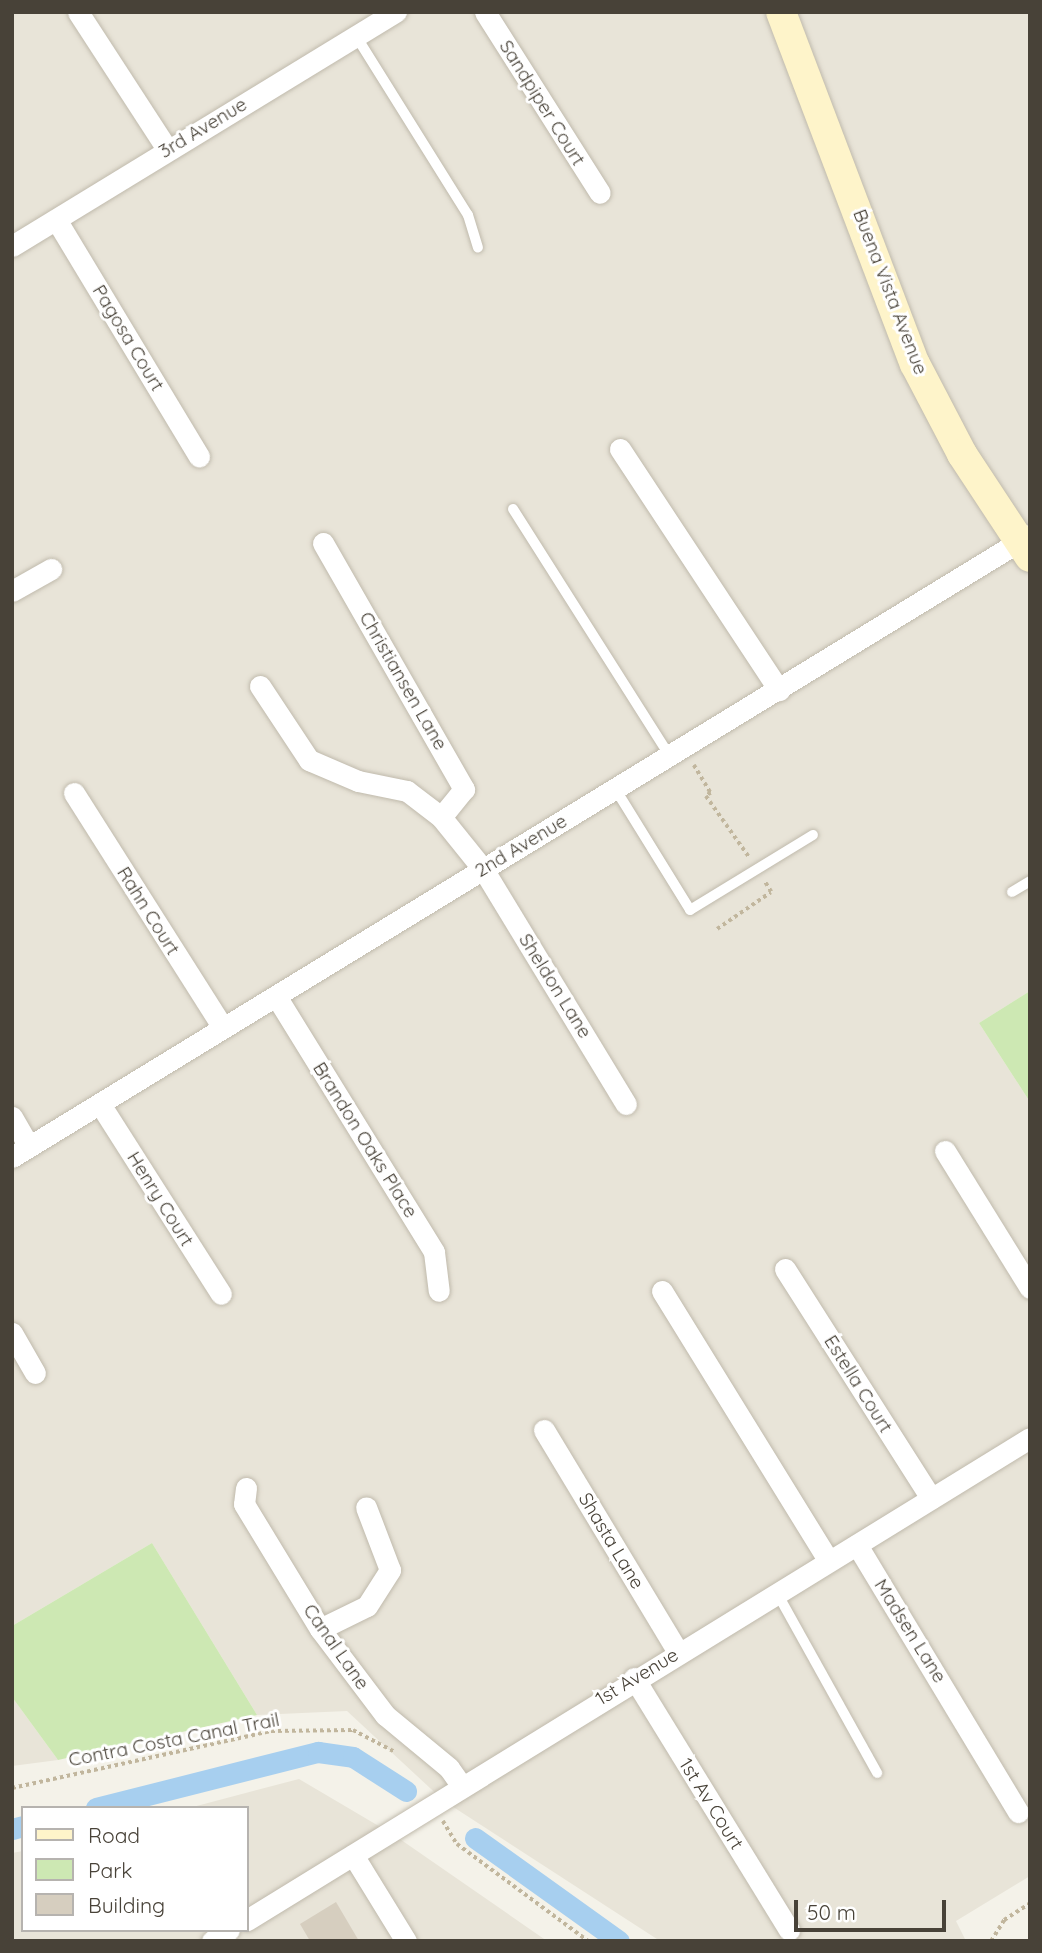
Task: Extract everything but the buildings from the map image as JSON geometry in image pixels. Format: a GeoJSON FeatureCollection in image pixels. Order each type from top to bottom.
{"type":"FeatureCollection","features":[{"type":"Feature","properties":{"kind":"street"},"geometry":{"type":"LineString","coordinates":[[78,12],[167,149]]}},
{"type":"Feature","properties":{"kind":"street","name":"Sandpiper Court"},"geometry":{"type":"LineString","coordinates":[[485,12],[600,193]]}},
{"type":"Feature","properties":{"kind":"street","name":"Buena Vista Avenue"},"geometry":{"type":"LineString","coordinates":[[780,12],[915,363],[962,454],[1026,545]]}},
{"type":"Feature","properties":{"kind":"street","name":"3rd Avenue"},"geometry":{"type":"LineString","coordinates":[[12,246],[57,221],[167,149],[356,36],[385,15]]}},
{"type":"Feature","properties":{"kind":"street","name":"Pagosa Court"},"geometry":{"type":"LineString","coordinates":[[57,221],[199,456]]}},
{"type":"Feature","properties":{"kind":"street"},"geometry":{"type":"LineString","coordinates":[[620,449],[779,690]]}},
{"type":"Feature","properties":{"kind":"street","name":"Christiansen Lane"},"geometry":{"type":"LineString","coordinates":[[323,542],[464,789],[441,817]]}},
{"type":"Feature","properties":{"kind":"street","name":"2nd Avenue"},"geometry":{"type":"LineString","coordinates":[[21,1152],[779,690],[1026,545]]}},
{"type":"Feature","properties":{"kind":"street"},"geometry":{"type":"LineString","coordinates":[[12,591],[51,569]]}},
{"type":"Feature","properties":{"kind":"street","name":"Sheldon Lane"},"geometry":{"type":"LineString","coordinates":[[260,686],[309,760],[358,781],[407,791],[441,817],[483,869],[626,1104]]}},
{"type":"Feature","properties":{"kind":"street","name":"Rahn Court"},"geometry":{"type":"LineString","coordinates":[[74,793],[223,1028]]}},
{"type":"Feature","properties":{"kind":"street","name":"Brandon Oaks Place"},"geometry":{"type":"LineString","coordinates":[[276,996],[434,1252],[439,1291]]}},
{"type":"Feature","properties":{"kind":"street","name":"Henry Court"},"geometry":{"type":"LineString","coordinates":[[100,1104],[221,1294]]}},
{"type":"Feature","properties":{"kind":"street"},"geometry":{"type":"LineString","coordinates":[[12,1117],[21,1152]]}},
{"type":"Feature","properties":{"kind":"street"},"geometry":{"type":"LineString","coordinates":[[945,1150],[1030,1288]]}},
{"type":"Feature","properties":{"kind":"street","name":"Estella Court"},"geometry":{"type":"LineString","coordinates":[[785,1269],[931,1498]]}},
{"type":"Feature","properties":{"kind":"street"},"geometry":{"type":"LineString","coordinates":[[662,1291],[829,1561]]}},
{"type":"Feature","properties":{"kind":"street"},"geometry":{"type":"LineString","coordinates":[[12,1333],[35,1373]]}},
{"type":"Feature","properties":{"kind":"street","name":"Shasta Lane"},"geometry":{"type":"LineString","coordinates":[[544,1430],[678,1652]]}},
{"type":"Feature","properties":{"kind":"street","name":"1st Avenue"},"geometry":{"type":"LineString","coordinates":[[248,1919],[436,1802],[460,1784],[1030,1438]]}},
{"type":"Feature","properties":{"kind":"street","name":"Canal Lane"},"geometry":{"type":"LineString","coordinates":[[246,1488],[244,1503],[320,1629],[385,1715],[449,1768],[460,1784]]}},
{"type":"Feature","properties":{"kind":"street"},"geometry":{"type":"LineString","coordinates":[[320,1629],[367,1606],[390,1570],[366,1507]]}},
{"type":"Feature","properties":{"kind":"street","name":"Madsen Lane"},"geometry":{"type":"LineString","coordinates":[[857,1545],[964,1717],[1018,1812]]}},
{"type":"Feature","properties":{"kind":"street","name":"1st Av Court"},"geometry":{"type":"LineString","coordinates":[[634,1678],[789,1930]]}},
{"type":"Feature","properties":{"kind":"street"},"geometry":{"type":"LineString","coordinates":[[353,1855],[406,1941]]}},
{"type":"Feature","properties":{"kind":"lane"},"geometry":{"type":"LineString","coordinates":[[356,36],[468,215],[478,247]]}},
{"type":"Feature","properties":{"kind":"lane"},"geometry":{"type":"LineString","coordinates":[[513,509],[671,758]]}},
{"type":"Feature","properties":{"kind":"lane"},"geometry":{"type":"LineString","coordinates":[[615,790],[690,910],[813,835]]}},
{"type":"Feature","properties":{"kind":"lane"},"geometry":{"type":"LineString","coordinates":[[1012,892],[1030,881]]}},
{"type":"Feature","properties":{"kind":"lane"},"geometry":{"type":"LineString","coordinates":[[777,1593],[877,1773]]}},
{"type":"Feature","properties":{"kind":"path"},"geometry":{"type":"LineString","coordinates":[[694,765],[711,793],[706,796],[771,892],[717,929]]}},
{"type":"Feature","properties":{"kind":"path","name":"Contra Costa Canal Trail"},"geometry":{"type":"LineString","coordinates":[[12,1788],[271,1731],[353,1730],[405,1759]]}},
{"type":"Feature","properties":{"kind":"path"},"geometry":{"type":"LineString","coordinates":[[436,1802],[457,1844],[588,1941]]}},
{"type":"Feature","properties":{"kind":"path"},"geometry":{"type":"LineString","coordinates":[[991,1941],[1004,1920],[1030,1903]]}},
{"type":"Feature","properties":{"kind":"shaded area"},"geometry":{"type":"Polygon","coordinates":[[[12,12],[1030,12],[1030,991],[979,1023],[1030,1102],[1030,1876],[956,1921],[966,1941],[660,1941],[444,1801],[347,1711],[257,1715],[152,1543],[12,1626],[12,12]]]}},
{"type":"Feature","properties":{"kind":"shaded area"},"geometry":{"type":"Polygon","coordinates":[[[12,1697],[58,1760],[12,1766],[12,1697]]]}},
{"type":"Feature","properties":{"kind":"shaded area"},"geometry":{"type":"Polygon","coordinates":[[[299,1779],[394,1835],[547,1941],[12,1941],[12,1853],[21,1851],[21,1932],[248,1932],[248,1806],[197,1806],[299,1779]]]}},
{"type":"Feature","properties":{"kind":"green space"},"geometry":{"type":"Polygon","coordinates":[[[1030,991],[1030,1102],[979,1023],[1030,991]]]}},
{"type":"Feature","properties":{"kind":"green space"},"geometry":{"type":"Polygon","coordinates":[[[152,1543],[257,1715],[58,1760],[12,1697],[12,1626],[152,1543]]]}},
{"type":"Feature","properties":{"kind":"waterway"},"geometry":{"type":"LineString","coordinates":[[104,1806],[318,1752],[353,1757],[406,1791]]}},
{"type":"Feature","properties":{"kind":"waterway"},"geometry":{"type":"LineString","coordinates":[[12,1829],[21,1827]]}},
{"type":"Feature","properties":{"kind":"waterway"},"geometry":{"type":"LineString","coordinates":[[475,1838],[619,1941]]}}]}
